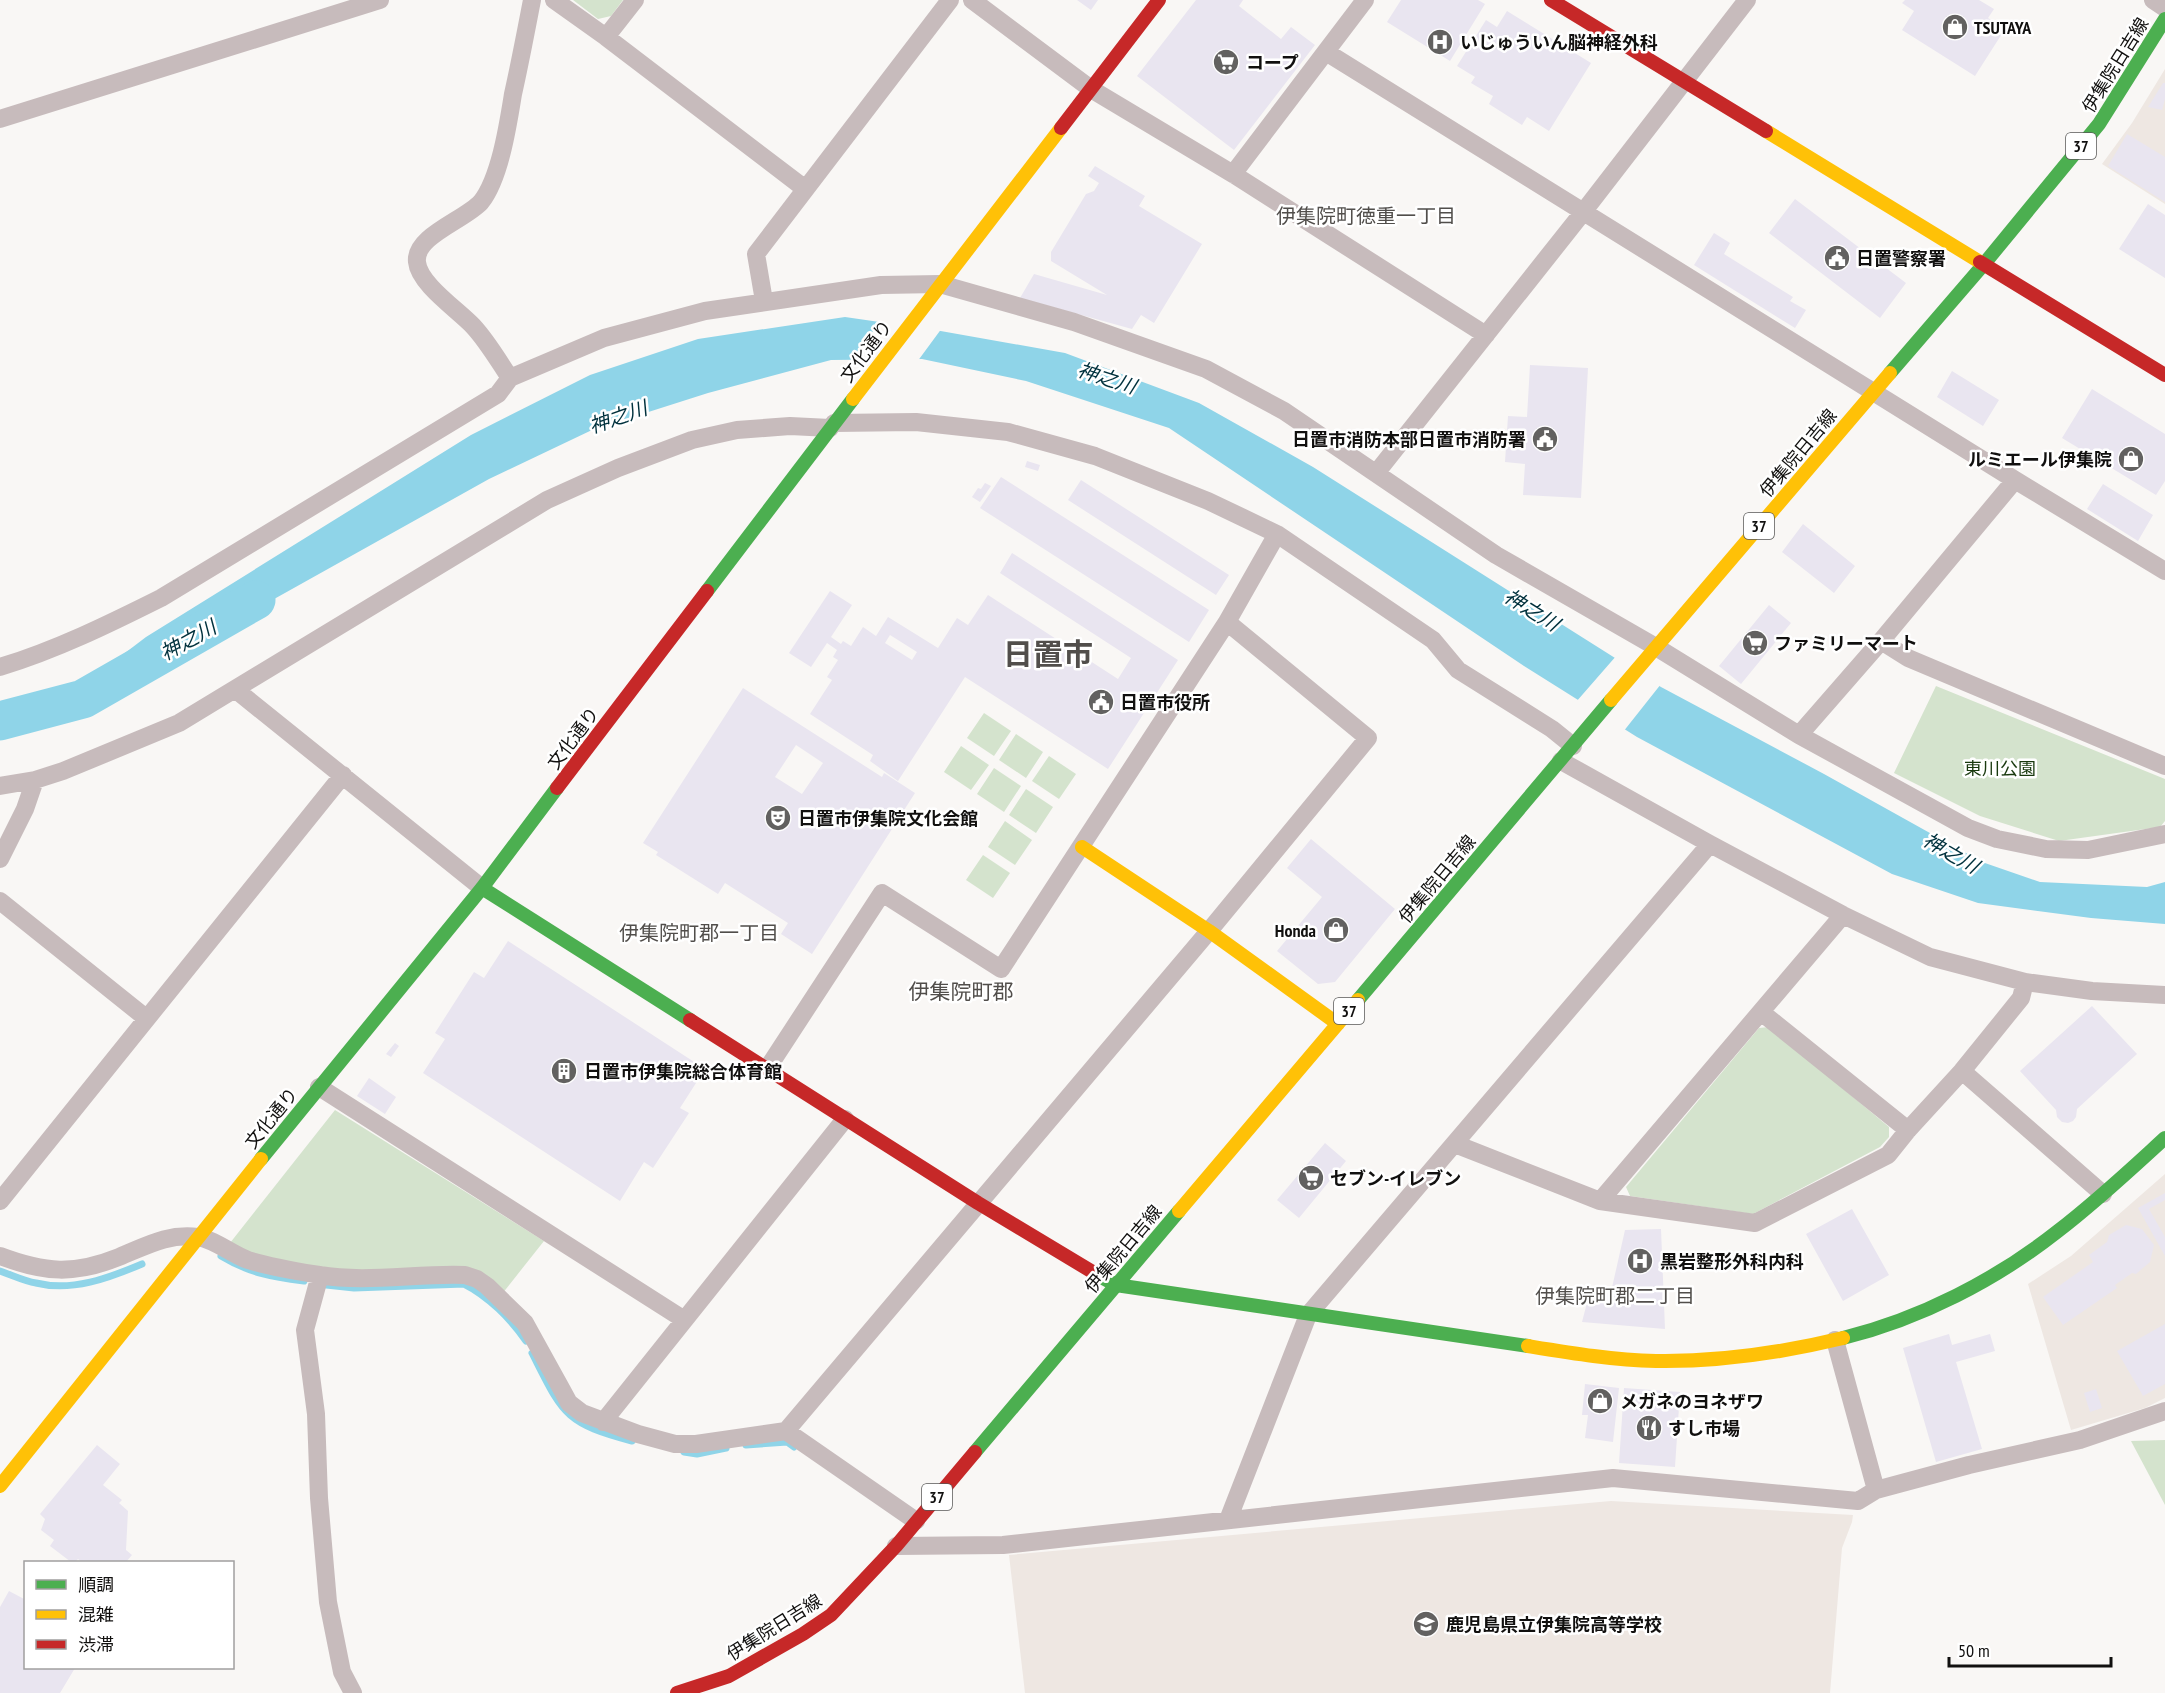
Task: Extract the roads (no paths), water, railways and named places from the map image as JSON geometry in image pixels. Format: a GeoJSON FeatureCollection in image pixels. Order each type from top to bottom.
{"type":"FeatureCollection","features":[{"type":"Feature","properties":{"kind":"street"},"geometry":{"type":"LineString","coordinates":[[0,119],[380,0]]}},
{"type":"Feature","properties":{"kind":"street"},"geometry":{"type":"LineString","coordinates":[[510,378],[473,326],[428,284],[417,263],[418,249],[480,202],[492,181],[506,134],[532,0]]}},
{"type":"Feature","properties":{"kind":"street"},"geometry":{"type":"LineString","coordinates":[[554,0],[804,188]]}},
{"type":"Feature","properties":{"kind":"street"},"geometry":{"type":"LineString","coordinates":[[606,37],[634,0]]}},
{"type":"Feature","properties":{"kind":"street"},"geometry":{"type":"LineString","coordinates":[[764,302],[756,254],[804,188],[950,0]]}},
{"type":"Feature","properties":{"kind":"street"},"geometry":{"type":"LineString","coordinates":[[972,0],[1091,89],[1233,174],[1486,335]]}},
{"type":"Feature","properties":{"kind":"street","name":"文化通り"},"geometry":{"type":"LineString","coordinates":[[0,1486],[198,1237],[482,888],[832,425],[1159,0]]}},
{"type":"Feature","properties":{"kind":"street"},"geometry":{"type":"LineString","coordinates":[[1233,174],[1365,0]]}},
{"type":"Feature","properties":{"kind":"street"},"geometry":{"type":"LineString","coordinates":[[1551,0],[2165,375]]}},
{"type":"Feature","properties":{"kind":"street"},"geometry":{"type":"LineString","coordinates":[[1377,472],[1584,211],[1747,0]]}},
{"type":"Feature","properties":{"kind":"street"},"geometry":{"type":"LineString","coordinates":[[2152,0],[2165,8]]}},
{"type":"Feature","properties":{"kind":"street","name":"伊集院日吉線"},"geometry":{"type":"LineString","coordinates":[[677,1693],[729,1676],[758,1661],[831,1615],[896,1546],[1650,654],[1984,264],[2099,124],[2165,19]]}},
{"type":"Feature","properties":{"kind":"street"},"geometry":{"type":"LineString","coordinates":[[1326,52],[2165,571]]}},
{"type":"Feature","properties":{"kind":"street"},"geometry":{"type":"LineString","coordinates":[[0,667],[24,660],[107,625],[161,598],[498,394],[510,378],[604,338],[705,311],[881,285],[940,284],[1074,322],[1206,369],[1284,411],[1496,555],[1650,654],[1968,828],[1997,840],[2046,849],[2088,850],[2165,834]]}},
{"type":"Feature","properties":{"kind":"street"},"geometry":{"type":"LineString","coordinates":[[0,786],[35,780],[63,771],[179,723],[547,500],[618,468],[692,440],[737,430],[916,422],[1008,432],[1095,456],[1208,501],[1277,534],[1433,640],[1458,670],[1552,729],[1577,741]]}},
{"type":"Feature","properties":{"kind":"street"},"geometry":{"type":"LineString","coordinates":[[1799,735],[1881,641],[2015,480]]}},
{"type":"Feature","properties":{"kind":"street"},"geometry":{"type":"LineString","coordinates":[[767,1069],[882,893],[1001,969],[1227,622],[1277,534]]}},
{"type":"Feature","properties":{"kind":"street"},"geometry":{"type":"LineString","coordinates":[[0,1256],[28,1267],[79,1270],[116,1258],[162,1238],[198,1237],[246,1259],[318,1281],[341,1278],[465,1275],[477,1279],[525,1323],[569,1403],[582,1413],[603,1422],[675,1444],[696,1444],[786,1431],[1209,931],[1368,738],[1227,622]]}},
{"type":"Feature","properties":{"kind":"street"},"geometry":{"type":"LineString","coordinates":[[1881,641],[1908,658],[2165,766]]}},
{"type":"Feature","properties":{"kind":"street"},"geometry":{"type":"LineString","coordinates":[[236,690],[482,888],[978,1203],[1082,1267],[1116,1285],[1579,1354],[1663,1361],[1738,1358],[1781,1352],[1880,1327],[1924,1311],[1971,1289],[2029,1253],[2103,1194],[2165,1138]]}},
{"type":"Feature","properties":{"kind":"street"},"geometry":{"type":"LineString","coordinates":[[1561,761],[1843,915],[1930,957],[2025,982],[2092,991],[2165,995]]}},
{"type":"Feature","properties":{"kind":"street"},"geometry":{"type":"LineString","coordinates":[[0,1201],[343,775]]}},
{"type":"Feature","properties":{"kind":"street"},"geometry":{"type":"LineString","coordinates":[[0,859],[25,809],[35,780]]}},
{"type":"Feature","properties":{"kind":"street"},"geometry":{"type":"LineString","coordinates":[[1228,1520],[1308,1315],[1710,844]]}},
{"type":"Feature","properties":{"kind":"street"},"geometry":{"type":"LineString","coordinates":[[1082,846],[1209,931],[1338,1024]]}},
{"type":"Feature","properties":{"kind":"street"},"geometry":{"type":"LineString","coordinates":[[0,901],[146,1018]]}},
{"type":"Feature","properties":{"kind":"street"},"geometry":{"type":"LineString","coordinates":[[1600,1201],[1843,915]]}},
{"type":"Feature","properties":{"kind":"street"},"geometry":{"type":"LineString","coordinates":[[1455,1144],[1600,1201],[1755,1223],[1888,1155],[1962,1071],[2021,998],[2025,982]]}},
{"type":"Feature","properties":{"kind":"street"},"geometry":{"type":"LineString","coordinates":[[1761,1012],[1908,1130]]}},
{"type":"Feature","properties":{"kind":"street"},"geometry":{"type":"LineString","coordinates":[[1962,1071],[2103,1194]]}},
{"type":"Feature","properties":{"kind":"street"},"geometry":{"type":"LineString","coordinates":[[319,1087],[683,1319]]}},
{"type":"Feature","properties":{"kind":"street"},"geometry":{"type":"LineString","coordinates":[[603,1422],[845,1119]]}},
{"type":"Feature","properties":{"kind":"street"},"geometry":{"type":"LineString","coordinates":[[318,1281],[305,1330],[316,1414],[319,1498],[328,1602],[342,1672],[353,1693]]}},
{"type":"Feature","properties":{"kind":"street"},"geometry":{"type":"LineString","coordinates":[[1835,1340],[1876,1490]]}},
{"type":"Feature","properties":{"kind":"street"},"geometry":{"type":"LineString","coordinates":[[896,1546],[1003,1545],[1613,1478],[1858,1502],[1876,1490],[1970,1465],[2080,1440],[2165,1411]]}},
{"type":"Feature","properties":{"kind":"street"},"geometry":{"type":"LineString","coordinates":[[786,1431],[916,1521]]}},
{"type":"Feature","properties":{"kind":"street"},"geometry":{"type":"LineString","coordinates":[[729,1676],[734,1693]]}},
{"type":"Feature","properties":{"kind":"water"},"geometry":{"type":"Polygon","coordinates":[[[845,317],[1065,353],[1199,403],[1313,467],[1661,687],[1982,862],[2040,882],[2147,887],[2165,882],[2165,924],[2091,918],[1978,903],[1892,874],[1637,737],[1524,666],[1169,428],[1026,381],[922,359],[831,360],[708,393],[592,430],[489,479],[267,603],[104,669],[146,637],[471,435],[590,375],[698,339],[845,317]]]}},
{"type":"Feature","properties":{"kind":"waterway","name":"神之川"},"geometry":{"type":"LineString","coordinates":[[0,721],[83,699],[256,600]]}},
{"type":"Feature","properties":{"kind":"waterway"},"geometry":{"type":"LineString","coordinates":[[221,1256],[241,1267],[281,1278],[304,1281]]}},
{"type":"Feature","properties":{"kind":"waterway"},"geometry":{"type":"LineString","coordinates":[[0,1271],[32,1282],[63,1286],[103,1279],[142,1264]]}},
{"type":"Feature","properties":{"kind":"waterway"},"geometry":{"type":"LineString","coordinates":[[317,1284],[354,1288],[464,1284],[482,1295],[498,1309],[526,1341]]}},
{"type":"Feature","properties":{"kind":"waterway"},"geometry":{"type":"LineString","coordinates":[[532,1353],[551,1390],[568,1413],[592,1428],[632,1441]]}},
{"type":"Feature","properties":{"kind":"waterway"},"geometry":{"type":"LineString","coordinates":[[746,1445],[787,1442],[794,1447]]}},
{"type":"Feature","properties":{"kind":"waterway"},"geometry":{"type":"LineString","coordinates":[[684,1452],[697,1454],[726,1448]]}},
{"type":"Feature","properties":{"kind":"place","name":"TSUTAYA"},"geometry":{"type":"Point","coordinates":[1955,27]}},
{"type":"Feature","properties":{"kind":"place","name":"いじゅういん脳神経外科"},"geometry":{"type":"Point","coordinates":[1440,42]}},
{"type":"Feature","properties":{"kind":"place","name":"コープ"},"geometry":{"type":"Point","coordinates":[1226,62]}},
{"type":"Feature","properties":{"kind":"place","name":"日置警察署"},"geometry":{"type":"Point","coordinates":[1837,258]}},
{"type":"Feature","properties":{"kind":"place","name":"日置市消防本部日置市消防署"},"geometry":{"type":"Point","coordinates":[1545,439]}},
{"type":"Feature","properties":{"kind":"place","name":"ルミエール伊集院"},"geometry":{"type":"Point","coordinates":[2131,459]}},
{"type":"Feature","properties":{"kind":"place","name":"ファミリーマート"},"geometry":{"type":"Point","coordinates":[1755,643]}},
{"type":"Feature","properties":{"kind":"place","name":"日置市役所"},"geometry":{"type":"Point","coordinates":[1101,702]}},
{"type":"Feature","properties":{"kind":"place","name":"日置市伊集院文化会館"},"geometry":{"type":"Point","coordinates":[778,818]}},
{"type":"Feature","properties":{"kind":"place","name":"Honda"},"geometry":{"type":"Point","coordinates":[1336,930]}},
{"type":"Feature","properties":{"kind":"place","name":"日置市伊集院総合体育館"},"geometry":{"type":"Point","coordinates":[564,1071]}},
{"type":"Feature","properties":{"kind":"place","name":"セブン-イレブン"},"geometry":{"type":"Point","coordinates":[1311,1178]}},
{"type":"Feature","properties":{"kind":"place","name":"黒岩整形外科内科"},"geometry":{"type":"Point","coordinates":[1640,1261]}},
{"type":"Feature","properties":{"kind":"place","name":"メガネのヨネザワ"},"geometry":{"type":"Point","coordinates":[1600,1401]}},
{"type":"Feature","properties":{"kind":"place","name":"すし市場"},"geometry":{"type":"Point","coordinates":[1649,1428]}},
{"type":"Feature","properties":{"kind":"place","name":"鹿児島県立伊集院高等学校"},"geometry":{"type":"Point","coordinates":[1426,1624]}},
{"type":"Feature","properties":{"kind":"district","name":"伊集院町徳重一丁目"},"geometry":{"type":"Point","coordinates":[1366,216]}},
{"type":"Feature","properties":{"kind":"district","name":"日置市"},"geometry":{"type":"Point","coordinates":[1048,653]}},
{"type":"Feature","properties":{"kind":"district","name":"伊集院町郡一丁目"},"geometry":{"type":"Point","coordinates":[699,933]}},
{"type":"Feature","properties":{"kind":"district","name":"伊集院町郡"},"geometry":{"type":"Point","coordinates":[961,991]}},
{"type":"Feature","properties":{"kind":"district","name":"伊集院町郡二丁目"},"geometry":{"type":"Point","coordinates":[1615,1296]}},
{"type":"Feature","properties":{"kind":"park label","name":"東川公園"},"geometry":{"type":"Point","coordinates":[2000,768]}}]}
